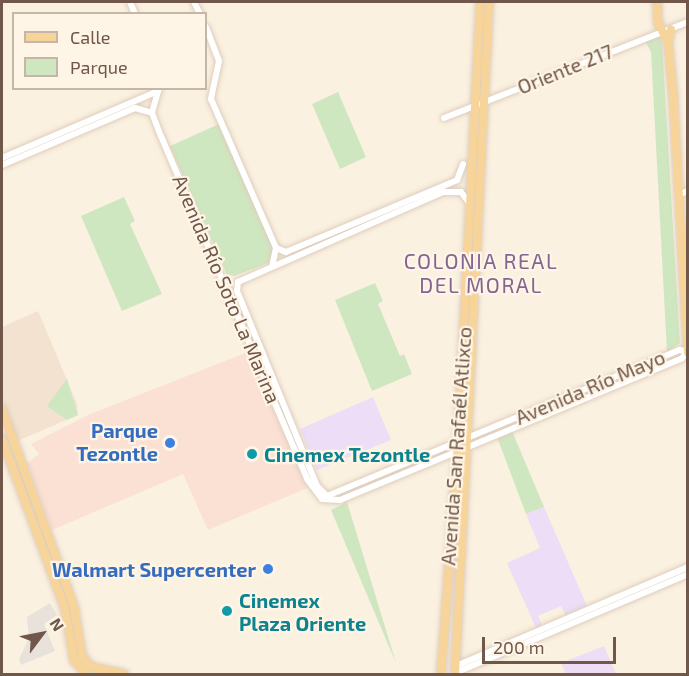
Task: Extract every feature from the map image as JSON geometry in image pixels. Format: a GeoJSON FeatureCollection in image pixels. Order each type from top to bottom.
{"type":"FeatureCollection","features":[{"type":"Feature","properties":{"kind":"main road","name":"Avenida San Rafaél Atlixco"},"geometry":{"type":"LineString","coordinates":[[441,675],[457,447],[480,2]]}},
{"type":"Feature","properties":{"kind":"main road","name":"Avenida San Rafaél Atlixco"},"geometry":{"type":"LineString","coordinates":[[455,671],[486,101],[489,2]]}},
{"type":"Feature","properties":{"kind":"main road"},"geometry":{"type":"LineString","coordinates":[[657,2],[661,31],[668,42]]}},
{"type":"Feature","properties":{"kind":"main road"},"geometry":{"type":"LineString","coordinates":[[671,29],[668,42],[687,352]]}},
{"type":"Feature","properties":{"kind":"main road"},"geometry":{"type":"LineString","coordinates":[[2,409],[74,608],[82,656],[87,664],[105,673],[124,675]]}},
{"type":"Feature","properties":{"kind":"main road"},"geometry":{"type":"LineString","coordinates":[[2,439],[65,608],[74,660],[86,675]]}},
{"type":"Feature","properties":{"kind":"street","name":"Oriente 217"},"geometry":{"type":"LineString","coordinates":[[444,118],[687,22]]}},
{"type":"Feature","properties":{"kind":"street"},"geometry":{"type":"LineString","coordinates":[[207,30],[219,61],[211,99],[276,248],[272,267]]}},
{"type":"Feature","properties":{"kind":"street"},"geometry":{"type":"LineString","coordinates":[[2,158],[34,148],[135,108],[152,113],[159,90]]}},
{"type":"Feature","properties":{"kind":"street"},"geometry":{"type":"LineString","coordinates":[[2,165],[159,90]]}},
{"type":"Feature","properties":{"kind":"street","name":"Avenida Río Soto La Marina"},"geometry":{"type":"LineString","coordinates":[[152,113],[315,487]]}},
{"type":"Feature","properties":{"kind":"street"},"geometry":{"type":"LineString","coordinates":[[276,248],[285,252],[457,180],[463,164]]}},
{"type":"Feature","properties":{"kind":"street"},"geometry":{"type":"LineString","coordinates":[[678,195],[687,191]]}},
{"type":"Feature","properties":{"kind":"street"},"geometry":{"type":"LineString","coordinates":[[224,278],[238,282],[443,192],[461,192],[470,204]]}},
{"type":"Feature","properties":{"kind":"street","name":"Avenida Río Soto La Marina"},"geometry":{"type":"LineString","coordinates":[[238,282],[237,291],[315,487]]}},
{"type":"Feature","properties":{"kind":"street","name":"Avenida Río Mayo"},"geometry":{"type":"LineString","coordinates":[[315,487],[327,501],[340,500],[680,350],[687,352]]}},
{"type":"Feature","properties":{"kind":"street"},"geometry":{"type":"LineString","coordinates":[[455,671],[687,567]]}},
{"type":"Feature","properties":{"kind":"street"},"geometry":{"type":"LineString","coordinates":[[455,671],[687,574]]}},
{"type":"Feature","properties":{"kind":"shaded area"},"geometry":{"type":"Polygon","coordinates":[[[38,311],[77,404],[78,415],[15,442],[2,404],[2,327],[38,311]]]}},
{"type":"Feature","properties":{"kind":"shaded area"},"geometry":{"type":"Polygon","coordinates":[[[248,352],[307,488],[208,530],[183,474],[52,530],[27,464],[39,454],[31,444],[88,415],[248,352]]]}},
{"type":"Feature","properties":{"kind":"shaded area"},"geometry":{"type":"Polygon","coordinates":[[[373,397],[391,440],[317,470],[300,429],[373,397]]]}},
{"type":"Feature","properties":{"kind":"shaded area"},"geometry":{"type":"Polygon","coordinates":[[[544,507],[587,606],[566,616],[561,606],[538,616],[542,625],[536,628],[507,563],[540,548],[526,514],[544,507]]]}},
{"type":"Feature","properties":{"kind":"shaded area"},"geometry":{"type":"Polygon","coordinates":[[[50,603],[57,615],[44,624],[55,651],[21,665],[19,659],[29,638],[27,617],[50,603]]]}},
{"type":"Feature","properties":{"kind":"shaded area"},"geometry":{"type":"Polygon","coordinates":[[[604,646],[616,674],[566,674],[561,663],[604,646]]]}},
{"type":"Feature","properties":{"kind":"green space"},"geometry":{"type":"Polygon","coordinates":[[[658,35],[662,43],[680,343],[667,352],[651,52],[645,41],[658,35]]]}},
{"type":"Feature","properties":{"kind":"green space"},"geometry":{"type":"Polygon","coordinates":[[[338,92],[366,157],[340,169],[312,104],[338,92]]]}},
{"type":"Feature","properties":{"kind":"green space"},"geometry":{"type":"Polygon","coordinates":[[[219,124],[274,248],[271,262],[234,276],[227,275],[170,146],[219,124]]]}},
{"type":"Feature","properties":{"kind":"green space"},"geometry":{"type":"Polygon","coordinates":[[[124,197],[135,221],[130,224],[162,294],[122,311],[81,216],[124,197]]]}},
{"type":"Feature","properties":{"kind":"green space"},"geometry":{"type":"Polygon","coordinates":[[[375,283],[383,301],[378,304],[400,356],[404,354],[412,374],[372,391],[335,300],[375,283]]]}},
{"type":"Feature","properties":{"kind":"green space"},"geometry":{"type":"Polygon","coordinates":[[[67,379],[78,415],[67,420],[47,406],[67,379]]]}},
{"type":"Feature","properties":{"kind":"green space"},"geometry":{"type":"Polygon","coordinates":[[[512,431],[544,507],[526,514],[497,437],[512,431]]]}},
{"type":"Feature","properties":{"kind":"green space"},"geometry":{"type":"Polygon","coordinates":[[[347,502],[396,663],[331,510],[347,502]]]}},
{"type":"Feature","properties":{"kind":"place","name":"Parque Tezontle"},"geometry":{"type":"Point","coordinates":[170,443]}},
{"type":"Feature","properties":{"kind":"place","name":"Cinemex Tezontle"},"geometry":{"type":"Point","coordinates":[252,454]}},
{"type":"Feature","properties":{"kind":"place","name":"Walmart Supercenter"},"geometry":{"type":"Point","coordinates":[268,569]}},
{"type":"Feature","properties":{"kind":"place","name":"Cinemex Plaza Oriente"},"geometry":{"type":"Point","coordinates":[227,611]}},
{"type":"Feature","properties":{"kind":"district","name":"COLONIA REAL DEL MORAL"},"geometry":{"type":"Point","coordinates":[481,273]}}]}
